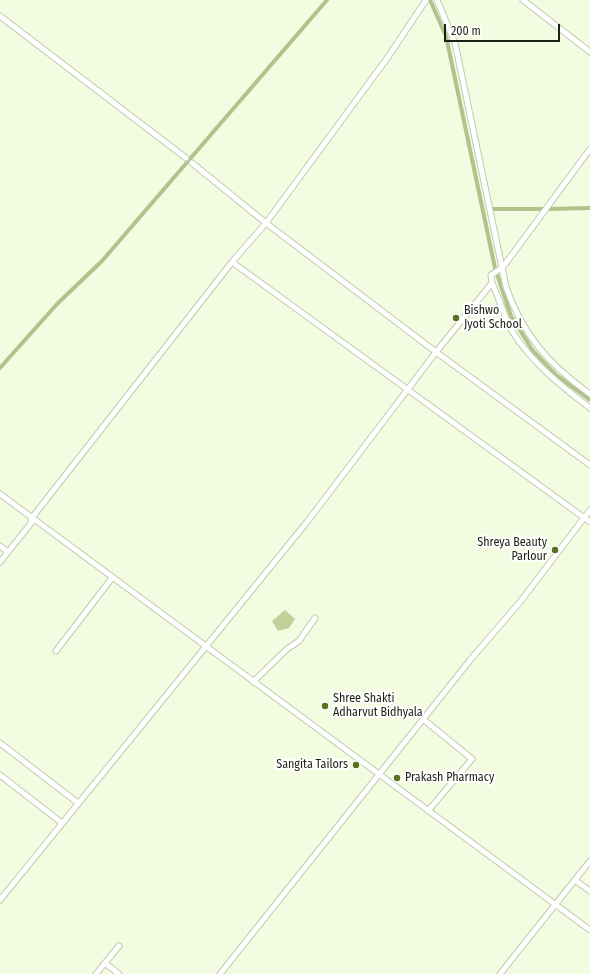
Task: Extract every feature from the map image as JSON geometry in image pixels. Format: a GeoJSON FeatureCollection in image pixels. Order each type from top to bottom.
{"type":"FeatureCollection","features":[{"type":"Feature","properties":{"kind":"street"},"geometry":{"type":"LineString","coordinates":[[0,562],[32,522],[31,518],[232,262],[266,223],[388,57],[426,0]]}},
{"type":"Feature","properties":{"kind":"street"},"geometry":{"type":"LineString","coordinates":[[437,0],[455,43],[499,270],[514,308],[529,336],[544,356],[590,394]]}},
{"type":"Feature","properties":{"kind":"street"},"geometry":{"type":"LineString","coordinates":[[523,0],[590,52]]}},
{"type":"Feature","properties":{"kind":"street"},"geometry":{"type":"LineString","coordinates":[[0,16],[186,158]]}},
{"type":"Feature","properties":{"kind":"street"},"geometry":{"type":"LineString","coordinates":[[590,149],[499,270],[491,275],[492,283],[512,329],[524,347],[540,367],[561,386],[590,408]]}},
{"type":"Feature","properties":{"kind":"street"},"geometry":{"type":"LineString","coordinates":[[192,163],[266,223],[436,352],[590,465]]}},
{"type":"Feature","properties":{"kind":"street"},"geometry":{"type":"LineString","coordinates":[[232,262],[409,389],[590,522]]}},
{"type":"Feature","properties":{"kind":"street"},"geometry":{"type":"LineString","coordinates":[[0,900],[307,522],[436,352],[492,283]]}},
{"type":"Feature","properties":{"kind":"street"},"geometry":{"type":"LineString","coordinates":[[0,494],[590,930]]}},
{"type":"Feature","properties":{"kind":"street"},"geometry":{"type":"LineString","coordinates":[[220,974],[471,659],[520,602],[590,510]]}},
{"type":"Feature","properties":{"kind":"street"},"geometry":{"type":"LineString","coordinates":[[0,546],[8,552]]}},
{"type":"Feature","properties":{"kind":"street"},"geometry":{"type":"LineString","coordinates":[[56,651],[112,578]]}},
{"type":"Feature","properties":{"kind":"street"},"geometry":{"type":"LineString","coordinates":[[253,682],[287,649],[299,641],[315,618]]}},
{"type":"Feature","properties":{"kind":"street"},"geometry":{"type":"LineString","coordinates":[[423,719],[472,759],[428,810]]}},
{"type":"Feature","properties":{"kind":"street"},"geometry":{"type":"LineString","coordinates":[[0,743],[78,803]]}},
{"type":"Feature","properties":{"kind":"street"},"geometry":{"type":"LineString","coordinates":[[0,775],[62,823]]}},
{"type":"Feature","properties":{"kind":"street"},"geometry":{"type":"LineString","coordinates":[[500,974],[590,860]]}},
{"type":"Feature","properties":{"kind":"street"},"geometry":{"type":"LineString","coordinates":[[575,880],[590,891]]}},
{"type":"Feature","properties":{"kind":"street"},"geometry":{"type":"LineString","coordinates":[[96,974],[119,946]]}},
{"type":"Feature","properties":{"kind":"street"},"geometry":{"type":"LineString","coordinates":[[105,964],[119,974]]}},
{"type":"Feature","properties":{"kind":"green space"},"geometry":{"type":"Polygon","coordinates":[[[285,610],[295,619],[289,628],[278,631],[272,621],[285,610]]]}},
{"type":"Feature","properties":{"kind":"waterway"},"geometry":{"type":"LineString","coordinates":[[0,368],[57,304],[102,261],[327,0]]}},
{"type":"Feature","properties":{"kind":"waterway"},"geometry":{"type":"LineString","coordinates":[[430,0],[446,36],[495,268],[511,316],[533,351],[556,375],[590,400]]}},
{"type":"Feature","properties":{"kind":"waterway"},"geometry":{"type":"LineString","coordinates":[[548,209],[590,208]]}},
{"type":"Feature","properties":{"kind":"waterway"},"geometry":{"type":"LineString","coordinates":[[493,209],[542,209]]}},
{"type":"Feature","properties":{"kind":"place","name":"Bishwo Jyoti School"},"geometry":{"type":"Point","coordinates":[456,318]}},
{"type":"Feature","properties":{"kind":"place","name":"Shreya Beauty Parlour"},"geometry":{"type":"Point","coordinates":[555,550]}},
{"type":"Feature","properties":{"kind":"place","name":"Shree Shakti Adharvut Bidhyala"},"geometry":{"type":"Point","coordinates":[325,706]}},
{"type":"Feature","properties":{"kind":"place","name":"Sangita Tailors"},"geometry":{"type":"Point","coordinates":[356,765]}},
{"type":"Feature","properties":{"kind":"place","name":"Prakash Pharmacy"},"geometry":{"type":"Point","coordinates":[397,778]}}]}
